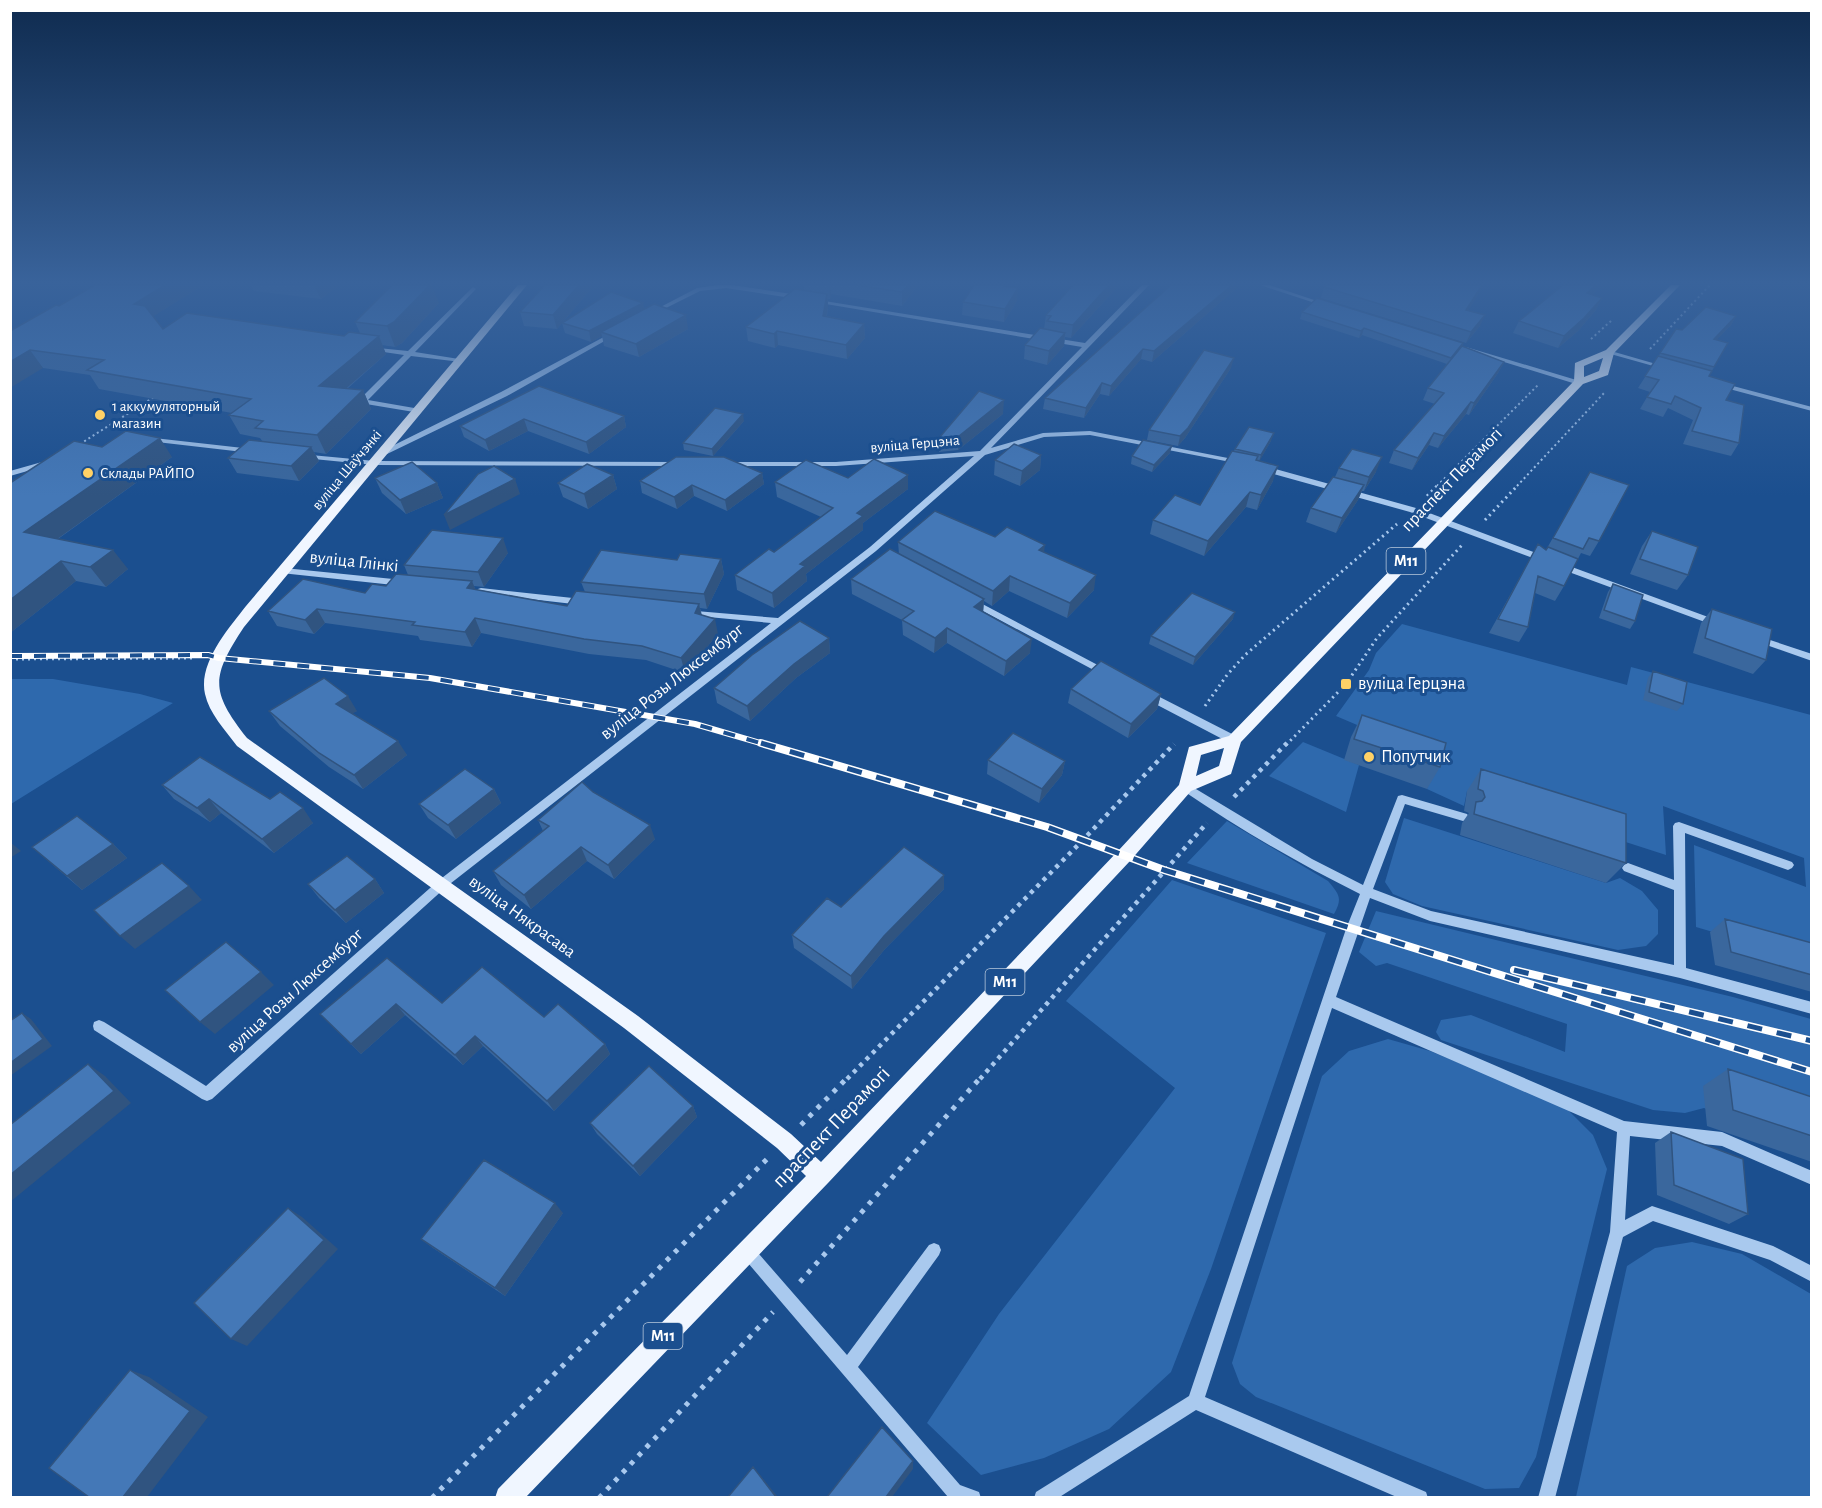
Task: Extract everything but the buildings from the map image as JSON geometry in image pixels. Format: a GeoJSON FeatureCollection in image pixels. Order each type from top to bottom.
{"type":"FeatureCollection","features":[{"type":"Feature","properties":{"kind":"main road","name":"вуліца Шаўчэнкі"},"geometry":{"type":"LineString","coordinates":[[211,686],[219,658],[252,606],[284,572],[464,355]]}},
{"type":"Feature","properties":{"kind":"main road","name":"праспект Перамогі"},"geometry":{"type":"LineString","coordinates":[[1579,382],[1579,365],[1601,355]]}},
{"type":"Feature","properties":{"kind":"main road"},"geometry":{"type":"LineString","coordinates":[[1604,373],[1608,355]]}},
{"type":"Feature","properties":{"kind":"main road","name":"праспект Перамогі"},"geometry":{"type":"LineString","coordinates":[[507,1497],[821,1176],[1116,865],[1186,787],[1226,770],[1234,740],[1579,382],[1604,373]]}},
{"type":"Feature","properties":{"kind":"main road","name":"вуліца Някрасава"},"geometry":{"type":"LineString","coordinates":[[211,686],[219,712],[242,742],[631,1022],[784,1142],[821,1176]]}},
{"type":"Feature","properties":{"kind":"main road","name":"праспект Перамогі"},"geometry":{"type":"LineString","coordinates":[[1186,787],[1194,751],[1234,740]]}},
{"type":"Feature","properties":{"kind":"street"},"geometry":{"type":"LineString","coordinates":[[408,355],[363,401],[417,411]]}},
{"type":"Feature","properties":{"kind":"street"},"geometry":{"type":"LineString","coordinates":[[419,355],[459,361]]}},
{"type":"Feature","properties":{"kind":"street"},"geometry":{"type":"LineString","coordinates":[[384,452],[504,394],[575,355]]}},
{"type":"Feature","properties":{"kind":"street","name":"вуліца Розы Люксембург"},"geometry":{"type":"LineString","coordinates":[[99,1026],[207,1094],[442,884],[873,549],[982,453],[1076,355]]}},
{"type":"Feature","properties":{"kind":"street"},"geometry":{"type":"LineString","coordinates":[[1490,355],[1579,382]]}},
{"type":"Feature","properties":{"kind":"street"},"geometry":{"type":"LineString","coordinates":[[1621,355],[1674,371]]}},
{"type":"Feature","properties":{"kind":"street"},"geometry":{"type":"LineString","coordinates":[[1708,380],[1812,409]]}},
{"type":"Feature","properties":{"kind":"street","name":"вуліца Герцэна"},"geometry":{"type":"LineString","coordinates":[[718,464],[836,464],[982,453],[1043,435],[1090,433],[1246,464]]}},
{"type":"Feature","properties":{"kind":"street"},"geometry":{"type":"LineString","coordinates":[[142,439],[258,452]]}},
{"type":"Feature","properties":{"kind":"street"},"geometry":{"type":"LineString","coordinates":[[293,455],[375,463],[694,464]]}},
{"type":"Feature","properties":{"kind":"street"},"geometry":{"type":"LineString","coordinates":[[10,474],[55,460]]}},
{"type":"Feature","properties":{"kind":"street"},"geometry":{"type":"LineString","coordinates":[[1257,467],[1413,510],[1724,626]]}},
{"type":"Feature","properties":{"kind":"street"},"geometry":{"type":"LineString","coordinates":[[873,549],[883,554]]}},
{"type":"Feature","properties":{"kind":"street","name":"вуліца Глінкі"},"geometry":{"type":"LineString","coordinates":[[284,572],[414,585]]}},
{"type":"Feature","properties":{"kind":"street"},"geometry":{"type":"LineString","coordinates":[[472,591],[591,602]]}},
{"type":"Feature","properties":{"kind":"street"},"geometry":{"type":"LineString","coordinates":[[966,598],[1112,676]]}},
{"type":"Feature","properties":{"kind":"street"},"geometry":{"type":"LineString","coordinates":[[673,611],[779,621]]}},
{"type":"Feature","properties":{"kind":"street"},"geometry":{"type":"LineString","coordinates":[[1746,634],[1812,658]]}},
{"type":"Feature","properties":{"kind":"street"},"geometry":{"type":"LineString","coordinates":[[1133,687],[1234,740]]}},
{"type":"Feature","properties":{"kind":"street"},"geometry":{"type":"LineString","coordinates":[[1186,787],[1220,810],[1311,858],[1367,892],[1430,916],[1680,972],[1812,1008]]}},
{"type":"Feature","properties":{"kind":"street"},"geometry":{"type":"LineString","coordinates":[[1042,1497],[1195,1401],[1329,1000],[1402,800],[1462,817]]}},
{"type":"Feature","properties":{"kind":"street"},"geometry":{"type":"LineString","coordinates":[[1680,972],[1679,826],[1788,865]]}},
{"type":"Feature","properties":{"kind":"street"},"geometry":{"type":"LineString","coordinates":[[1628,868],[1680,887]]}},
{"type":"Feature","properties":{"kind":"street"},"geometry":{"type":"LineString","coordinates":[[1329,1000],[1624,1128],[1722,1139],[1812,1178]]}},
{"type":"Feature","properties":{"kind":"street"},"geometry":{"type":"LineString","coordinates":[[1546,1497],[1617,1232],[1624,1128]]}},
{"type":"Feature","properties":{"kind":"street"},"geometry":{"type":"LineString","coordinates":[[1617,1232],[1652,1213],[1773,1254],[1812,1275]]}},
{"type":"Feature","properties":{"kind":"street"},"geometry":{"type":"LineString","coordinates":[[847,1368],[934,1250]]}},
{"type":"Feature","properties":{"kind":"street"},"geometry":{"type":"LineString","coordinates":[[746,1251],[956,1494],[973,1497]]}},
{"type":"Feature","properties":{"kind":"street"},"geometry":{"type":"LineString","coordinates":[[1195,1401],[1420,1497]]}},
{"type":"Feature","properties":{"kind":"path"},"geometry":{"type":"LineString","coordinates":[[1640,361],[1645,355]]}},
{"type":"Feature","properties":{"kind":"path"},"geometry":{"type":"LineString","coordinates":[[599,1497],[787,1296],[1164,870],[1220,810],[1346,684],[1377,638],[1618,378],[1604,373]]}},
{"type":"Feature","properties":{"kind":"path"},"geometry":{"type":"LineString","coordinates":[[55,460],[156,395]]}},
{"type":"Feature","properties":{"kind":"path"},"geometry":{"type":"LineString","coordinates":[[10,659],[198,658]]}},
{"type":"Feature","properties":{"kind":"path"},"geometry":{"type":"LineString","coordinates":[[432,1497],[1082,841],[1175,742]]}},
{"type":"Feature","properties":{"kind":"shaded area"},"geometry":{"type":"Polygon","coordinates":[[[1402,624],[1627,685],[1631,667],[1811,715],[1811,961],[1696,927],[1694,845],[1806,887],[1804,858],[1663,806],[1666,855],[1467,791],[1464,806],[1427,789],[1432,765],[1383,736],[1336,716],[1369,670],[1376,653],[1402,624]]]}},
{"type":"Feature","properties":{"kind":"shaded area"},"geometry":{"type":"Polygon","coordinates":[[[11,679],[53,679],[140,694],[173,703],[11,804],[11,679]]]}},
{"type":"Feature","properties":{"kind":"shaded area"},"geometry":{"type":"Polygon","coordinates":[[[1303,742],[1359,765],[1346,812],[1269,776],[1303,742]]]}},
{"type":"Feature","properties":{"kind":"shaded area"},"geometry":{"type":"Polygon","coordinates":[[[1404,818],[1606,883],[1620,878],[1642,891],[1658,910],[1658,934],[1646,946],[1618,950],[1422,906],[1393,894],[1385,882],[1404,818]]]}},
{"type":"Feature","properties":{"kind":"shaded area"},"geometry":{"type":"Polygon","coordinates":[[[1227,821],[1328,881],[1335,889],[1339,900],[1334,914],[1187,863],[1227,821]]]}},
{"type":"Feature","properties":{"kind":"shaded area"},"geometry":{"type":"Polygon","coordinates":[[[1172,880],[1326,933],[1211,1269],[1171,1372],[1109,1429],[1044,1458],[981,1475],[927,1423],[999,1314],[1175,1088],[1066,1001],[1172,880]]]}},
{"type":"Feature","properties":{"kind":"shaded area"},"geometry":{"type":"Polygon","coordinates":[[[1376,911],[1733,997],[1811,1019],[1811,1148],[1704,1108],[1685,1113],[1653,1110],[1441,1040],[1436,1032],[1441,1020],[1471,1015],[1565,1052],[1567,1024],[1387,963],[1376,966],[1359,952],[1376,911]]]}},
{"type":"Feature","properties":{"kind":"shaded area"},"geometry":{"type":"Polygon","coordinates":[[[1388,1039],[1430,1051],[1564,1106],[1593,1135],[1607,1169],[1536,1457],[1519,1488],[1485,1489],[1256,1397],[1240,1384],[1232,1363],[1322,1076],[1349,1051],[1388,1039]]]}},
{"type":"Feature","properties":{"kind":"shaded area"},"geometry":{"type":"Polygon","coordinates":[[[1692,1242],[1742,1254],[1811,1294],[1811,1497],[1576,1497],[1627,1266],[1655,1248],[1692,1242]]]}},
{"type":"Feature","properties":{"kind":"railway"},"geometry":{"type":"LineString","coordinates":[[10,656],[208,655],[219,658],[430,678],[695,724],[767,745]]}},
{"type":"Feature","properties":{"kind":"railway"},"geometry":{"type":"LineString","coordinates":[[761,743],[1047,827],[1164,870],[1812,1072]]}},
{"type":"Feature","properties":{"kind":"railway"},"geometry":{"type":"LineString","coordinates":[[1514,970],[1812,1041]]}},
{"type":"Feature","properties":{"kind":"place","name":"1 аккумуляторный магазин"},"geometry":{"type":"Point","coordinates":[100,415]}},
{"type":"Feature","properties":{"kind":"place","name":"Склады РАЙПО"},"geometry":{"type":"Point","coordinates":[88,473]}},
{"type":"Feature","properties":{"kind":"place","name":"вуліца Герцэна"},"geometry":{"type":"Point","coordinates":[1346,684]}},
{"type":"Feature","properties":{"kind":"place","name":"Попутчик"},"geometry":{"type":"Point","coordinates":[1369,757]}}]}
